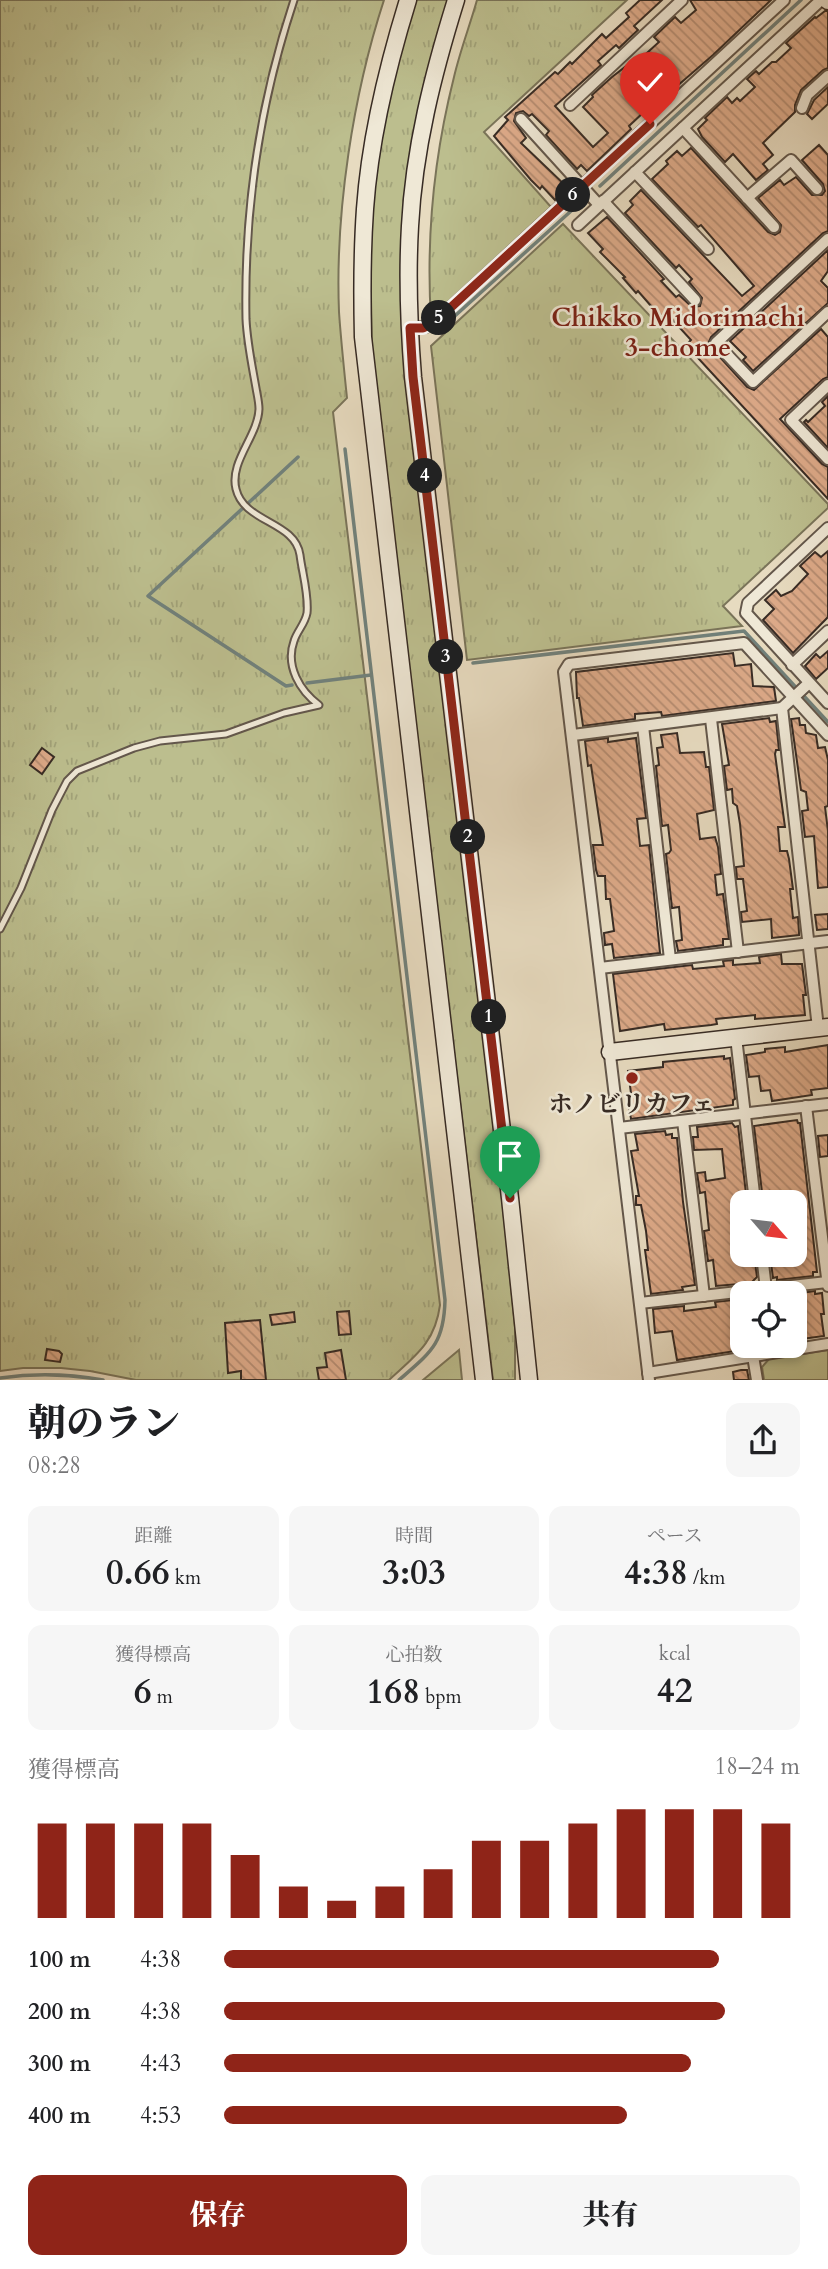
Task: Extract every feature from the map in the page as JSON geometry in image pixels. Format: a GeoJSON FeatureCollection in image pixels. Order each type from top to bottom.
{"type":"FeatureCollection","features":[{"type":"Feature","properties":{"kind":"street"},"geometry":{"type":"LineString","coordinates":[[408,0],[385,79],[371,156],[363,248],[363,337],[484,1380]]}},
{"type":"Feature","properties":{"kind":"street"},"geometry":{"type":"LineString","coordinates":[[456,0],[430,89],[418,160],[410,225],[410,328],[413,377],[529,1380]]}},
{"type":"Feature","properties":{"kind":"street"},"geometry":{"type":"LineString","coordinates":[[570,104],[682,0]]}},
{"type":"Feature","properties":{"kind":"street"},"geometry":{"type":"LineString","coordinates":[[410,328],[423,328],[435,322],[784,0]]}},
{"type":"Feature","properties":{"kind":"street"},"geometry":{"type":"LineString","coordinates":[[578,225],[821,0]]}},
{"type":"Feature","properties":{"kind":"street"},"geometry":{"type":"LineString","coordinates":[[802,108],[807,94],[828,76]]}},
{"type":"Feature","properties":{"kind":"street"},"geometry":{"type":"LineString","coordinates":[[521,119],[695,300]]}},
{"type":"Feature","properties":{"kind":"street"},"geometry":{"type":"LineString","coordinates":[[683,128],[774,227]]}},
{"type":"Feature","properties":{"kind":"street"},"geometry":{"type":"LineString","coordinates":[[747,198],[791,160],[817,190]]}},
{"type":"Feature","properties":{"kind":"street"},"geometry":{"type":"LineString","coordinates":[[635,172],[708,249]]}},
{"type":"Feature","properties":{"kind":"street"},"geometry":{"type":"LineString","coordinates":[[828,239],[716,343],[753,382],[828,312]]}},
{"type":"Feature","properties":{"kind":"street"},"geometry":{"type":"LineString","coordinates":[[828,385],[791,420],[828,459]]}},
{"type":"Feature","properties":{"kind":"street"},"geometry":{"type":"LineString","coordinates":[[828,528],[748,603],[746,608],[748,617],[792,665],[801,691],[828,735]]}},
{"type":"Feature","properties":{"kind":"street"},"geometry":{"type":"LineString","coordinates":[[792,665],[828,631]]}},
{"type":"Feature","properties":{"kind":"street"},"geometry":{"type":"LineString","coordinates":[[743,1358],[648,1377],[564,672],[569,664],[744,643],[801,691],[828,704]]}},
{"type":"Feature","properties":{"kind":"street"},"geometry":{"type":"LineString","coordinates":[[573,735],[782,708],[801,691]]}},
{"type":"Feature","properties":{"kind":"street"},"geometry":{"type":"LineString","coordinates":[[610,1052],[823,1027],[809,943],[782,708]]}},
{"type":"Feature","properties":{"kind":"street"},"geometry":{"type":"LineString","coordinates":[[711,719],[738,951]]}},
{"type":"Feature","properties":{"kind":"street"},"geometry":{"type":"LineString","coordinates":[[643,726],[670,960]]}},
{"type":"Feature","properties":{"kind":"street"},"geometry":{"type":"LineString","coordinates":[[600,968],[828,941]]}},
{"type":"Feature","properties":{"kind":"street"},"geometry":{"type":"LineString","coordinates":[[736,1037],[754,1190]]}},
{"type":"Feature","properties":{"kind":"street"},"geometry":{"type":"LineString","coordinates":[[619,1128],[828,1104]]}},
{"type":"Feature","properties":{"kind":"street"},"geometry":{"type":"LineString","coordinates":[[806,1106],[828,1284],[807,1286]]}},
{"type":"Feature","properties":{"kind":"street"},"geometry":{"type":"LineString","coordinates":[[683,1121],[704,1296]]}},
{"type":"Feature","properties":{"kind":"street"},"geometry":{"type":"LineString","coordinates":[[640,1303],[730,1293]]}},
{"type":"Feature","properties":{"kind":"street"},"geometry":{"type":"LineString","coordinates":[[807,1347],[828,1344]]}},
{"type":"Feature","properties":{"kind":"street"},"geometry":{"type":"LineString","coordinates":[[753,1358],[757,1380]]}},
{"type":"Feature","properties":{"kind":"lane"},"geometry":{"type":"LineString","coordinates":[[0,929],[21,888],[52,810],[67,781],[77,771],[134,748],[160,741],[226,734],[284,713],[319,705],[301,688],[290,658],[292,645],[303,624],[307,607],[298,546],[286,532],[253,514],[239,499],[234,479],[259,410],[246,324],[246,264],[251,202],[259,142],[272,80],[294,0]]}},
{"type":"Feature","properties":{"kind":"green space"},"geometry":{"type":"Polygon","coordinates":[[[0,0],[384,0],[363,75],[343,194],[339,312],[347,398],[333,412],[440,1305],[429,1339],[389,1380],[136,1380],[61,1368],[0,1371],[0,0]]]}},
{"type":"Feature","properties":{"kind":"green space"},"geometry":{"type":"Polygon","coordinates":[[[415,0],[449,0],[425,80],[402,245],[509,1266],[515,1327],[515,1380],[493,1380],[372,362],[370,233],[376,174],[387,102],[415,0]]]}},
{"type":"Feature","properties":{"kind":"green space"},"geometry":{"type":"Polygon","coordinates":[[[477,0],[627,0],[484,132],[551,207],[431,320],[431,228],[441,137],[454,77],[477,0]]]}},
{"type":"Feature","properties":{"kind":"green space"},"geometry":{"type":"Polygon","coordinates":[[[563,224],[828,504],[828,508],[723,606],[742,626],[467,660],[431,346],[563,224]]]}},
{"type":"Feature","properties":{"kind":"green space"},"geometry":{"type":"Polygon","coordinates":[[[459,1350],[462,1380],[423,1380],[459,1350]]]}},
{"type":"Feature","properties":{"kind":"green space"},"geometry":{"type":"Polygon","coordinates":[[[828,1350],[828,1380],[764,1380],[762,1367],[769,1359],[807,1358],[807,1353],[828,1350]]]}},
{"type":"Feature","properties":{"kind":"building"},"geometry":{"type":"Polygon","coordinates":[[[640,0],[662,0],[634,26],[638,30],[619,48],[616,45],[598,61],[601,65],[555,106],[593,147],[608,133],[583,107],[612,77],[634,60],[637,62],[659,42],[654,37],[675,17],[681,23],[696,10],[690,0],[771,0],[713,55],[646,113],[645,111],[629,126],[631,129],[587,171],[581,165],[577,169],[546,135],[549,131],[532,114],[529,116],[523,111],[516,113],[514,121],[526,138],[521,143],[568,188],[555,200],[542,186],[540,189],[531,180],[494,136],[508,120],[505,117],[555,72],[558,74],[570,62],[572,64],[602,34],[606,38],[629,17],[626,13],[640,0]]]}},
{"type":"Feature","properties":{"kind":"building"},"geometry":{"type":"Polygon","coordinates":[[[828,11],[828,68],[801,90],[795,112],[763,143],[773,155],[763,164],[768,170],[756,180],[733,154],[725,162],[698,129],[707,120],[705,118],[727,97],[732,103],[737,98],[740,101],[755,87],[747,79],[756,71],[759,74],[772,62],[776,62],[791,48],[786,43],[828,11]]]}},
{"type":"Feature","properties":{"kind":"building"},"geometry":{"type":"Polygon","coordinates":[[[828,87],[828,104],[812,119],[807,114],[814,100],[828,87]]]}},
{"type":"Feature","properties":{"kind":"building"},"geometry":{"type":"Polygon","coordinates":[[[819,145],[828,155],[828,231],[711,337],[708,344],[747,387],[754,390],[821,329],[828,337],[828,377],[780,419],[822,464],[828,467],[828,499],[686,345],[691,340],[669,316],[664,321],[638,291],[636,293],[623,278],[625,277],[600,252],[603,249],[588,233],[607,217],[664,279],[661,281],[676,297],[679,295],[692,307],[700,306],[702,298],[689,282],[692,279],[679,265],[676,268],[625,213],[633,205],[630,201],[641,190],[742,296],[754,286],[701,225],[698,227],[652,179],[677,151],[682,156],[691,148],[768,232],[775,235],[780,232],[781,225],[758,198],[780,180],[784,185],[796,177],[812,195],[822,195],[825,191],[823,184],[802,160],[819,145]]]}},
{"type":"Feature","properties":{"kind":"building"},"geometry":{"type":"Polygon","coordinates":[[[828,250],[828,271],[821,281],[828,288],[828,303],[753,371],[743,360],[746,357],[730,341],[828,250]]]}},
{"type":"Feature","properties":{"kind":"building"},"geometry":{"type":"Polygon","coordinates":[[[828,396],[828,448],[804,422],[808,422],[825,406],[822,402],[828,396]]]}},
{"type":"Feature","properties":{"kind":"building"},"geometry":{"type":"Polygon","coordinates":[[[828,551],[828,617],[793,653],[763,620],[774,609],[765,600],[776,590],[781,596],[792,591],[808,574],[800,566],[815,552],[821,557],[828,551]]]}},
{"type":"Feature","properties":{"kind":"building"},"geometry":{"type":"Polygon","coordinates":[[[828,651],[828,668],[816,679],[805,666],[816,654],[820,658],[828,651]]]}},
{"type":"Feature","properties":{"kind":"building"},"geometry":{"type":"Polygon","coordinates":[[[733,653],[735,666],[751,664],[753,686],[774,687],[776,701],[662,716],[661,712],[635,714],[635,719],[583,726],[577,698],[576,672],[733,653]]]}},
{"type":"Feature","properties":{"kind":"building"},"geometry":{"type":"Polygon","coordinates":[[[769,718],[770,722],[776,721],[779,750],[776,750],[775,754],[785,827],[778,827],[780,851],[787,851],[789,859],[793,918],[798,917],[799,933],[772,938],[771,919],[742,922],[741,912],[747,911],[743,879],[737,879],[736,867],[744,866],[740,824],[737,806],[733,803],[732,789],[727,790],[724,766],[729,765],[722,724],[769,718]]]}},
{"type":"Feature","properties":{"kind":"building"},"geometry":{"type":"Polygon","coordinates":[[[799,718],[800,725],[805,725],[806,733],[816,735],[818,748],[825,747],[828,760],[828,806],[825,807],[828,887],[818,888],[814,836],[805,837],[802,811],[808,810],[806,792],[801,790],[791,719],[799,718]]]}},
{"type":"Feature","properties":{"kind":"building"},"geometry":{"type":"Polygon","coordinates":[[[677,733],[680,753],[704,752],[706,767],[709,767],[714,810],[697,814],[700,839],[715,837],[718,847],[721,874],[715,875],[717,895],[723,894],[729,939],[723,939],[723,945],[678,951],[676,941],[682,940],[679,907],[672,908],[666,854],[671,850],[668,825],[662,826],[656,766],[659,765],[657,748],[663,747],[661,735],[677,733]]]}},
{"type":"Feature","properties":{"kind":"building"},"geometry":{"type":"Polygon","coordinates":[[[608,738],[608,742],[636,738],[646,818],[637,819],[640,846],[649,845],[660,953],[614,958],[612,944],[605,945],[604,933],[614,931],[610,899],[606,899],[605,876],[598,876],[596,870],[593,845],[603,845],[585,741],[608,738]]]}},
{"type":"Feature","properties":{"kind":"building"},"geometry":{"type":"Polygon","coordinates":[[[42,748],[54,757],[42,774],[30,765],[42,748]]]}},
{"type":"Feature","properties":{"kind":"building"},"geometry":{"type":"Polygon","coordinates":[[[828,914],[828,929],[817,930],[815,915],[828,914]]]}},
{"type":"Feature","properties":{"kind":"building"},"geometry":{"type":"Polygon","coordinates":[[[781,954],[782,964],[802,964],[806,995],[803,995],[805,1015],[755,1019],[755,1015],[716,1019],[717,1024],[711,1025],[665,1030],[664,1024],[620,1031],[613,974],[692,965],[693,969],[724,966],[723,961],[733,960],[733,965],[760,963],[759,957],[781,954]]]}},
{"type":"Feature","properties":{"kind":"building"},"geometry":{"type":"Polygon","coordinates":[[[828,1045],[828,1088],[811,1090],[812,1095],[772,1101],[770,1090],[761,1091],[759,1076],[749,1077],[746,1055],[765,1052],[765,1049],[785,1047],[785,1052],[828,1045]]]}},
{"type":"Feature","properties":{"kind":"building"},"geometry":{"type":"Polygon","coordinates":[[[724,1056],[724,1059],[730,1058],[735,1099],[733,1105],[631,1119],[628,1071],[663,1067],[663,1062],[724,1056]]]}},
{"type":"Feature","properties":{"kind":"building"},"geometry":{"type":"Polygon","coordinates":[[[797,1120],[800,1123],[817,1272],[813,1272],[813,1276],[777,1280],[777,1277],[773,1278],[772,1267],[807,1267],[807,1190],[762,1190],[754,1126],[797,1120]]]}},
{"type":"Feature","properties":{"kind":"building"},"geometry":{"type":"Polygon","coordinates":[[[732,1123],[735,1127],[738,1126],[746,1190],[730,1190],[730,1267],[756,1267],[757,1277],[753,1281],[730,1281],[730,1285],[716,1286],[713,1260],[708,1261],[704,1231],[709,1230],[705,1192],[700,1193],[697,1173],[705,1172],[706,1181],[725,1178],[722,1149],[694,1150],[693,1137],[698,1137],[697,1127],[732,1123]]]}},
{"type":"Feature","properties":{"kind":"building"},"geometry":{"type":"Polygon","coordinates":[[[665,1131],[666,1135],[672,1134],[672,1138],[677,1138],[695,1285],[682,1287],[683,1290],[651,1294],[645,1250],[648,1250],[646,1231],[641,1205],[636,1205],[636,1196],[639,1196],[631,1151],[638,1150],[635,1134],[665,1131]]]}},
{"type":"Feature","properties":{"kind":"building"},"geometry":{"type":"Polygon","coordinates":[[[828,1135],[828,1156],[820,1157],[818,1136],[828,1135]]]}},
{"type":"Feature","properties":{"kind":"building"},"geometry":{"type":"Polygon","coordinates":[[[807,1292],[822,1293],[824,1336],[807,1338],[807,1292]]]}},
{"type":"Feature","properties":{"kind":"building"},"geometry":{"type":"Polygon","coordinates":[[[730,1300],[730,1352],[677,1360],[672,1331],[655,1333],[653,1309],[684,1306],[684,1311],[716,1307],[715,1302],[730,1300]]]}},
{"type":"Feature","properties":{"kind":"building"},"geometry":{"type":"Polygon","coordinates":[[[349,1311],[351,1334],[339,1335],[337,1312],[349,1311]]]}},
{"type":"Feature","properties":{"kind":"building"},"geometry":{"type":"Polygon","coordinates":[[[294,1312],[295,1322],[272,1325],[270,1315],[294,1312]]]}},
{"type":"Feature","properties":{"kind":"building"},"geometry":{"type":"Polygon","coordinates":[[[260,1320],[266,1380],[241,1380],[241,1371],[228,1373],[225,1323],[260,1320]]]}},
{"type":"Feature","properties":{"kind":"building"},"geometry":{"type":"Polygon","coordinates":[[[47,1349],[62,1354],[60,1362],[45,1360],[47,1349]]]}},
{"type":"Feature","properties":{"kind":"building"},"geometry":{"type":"Polygon","coordinates":[[[341,1350],[346,1380],[319,1380],[317,1368],[327,1367],[325,1353],[341,1350]]]}},
{"type":"Feature","properties":{"kind":"building"},"geometry":{"type":"Polygon","coordinates":[[[747,1370],[749,1380],[734,1380],[733,1372],[747,1370]]]}},
{"type":"Feature","properties":{"kind":"waterway"},"geometry":{"type":"LineString","coordinates":[[600,186],[801,0]]}},
{"type":"Feature","properties":{"kind":"waterway"},"geometry":{"type":"LineString","coordinates":[[436,333],[581,202]]}},
{"type":"Feature","properties":{"kind":"waterway"},"geometry":{"type":"LineString","coordinates":[[345,449],[445,1300],[442,1327],[434,1346],[399,1380]]}},
{"type":"Feature","properties":{"kind":"waterway"},"geometry":{"type":"LineString","coordinates":[[292,685],[286,686],[148,596],[298,457]]}},
{"type":"Feature","properties":{"kind":"waterway"},"geometry":{"type":"LineString","coordinates":[[473,663],[744,631],[828,722]]}},
{"type":"Feature","properties":{"kind":"waterway"},"geometry":{"type":"LineString","coordinates":[[307,683],[371,675]]}},
{"type":"Feature","properties":{"kind":"waterway"},"geometry":{"type":"LineString","coordinates":[[0,1378],[52,1375],[103,1380]]}},
{"type":"Feature","properties":{"kind":"place","name":"ホノビリカフェ"},"geometry":{"type":"Point","coordinates":[632,1078]}},
{"type":"Feature","properties":{"kind":"district","name":"Chikko Midorimachi 3-chome"},"geometry":{"type":"Point","coordinates":[678,332]}},
{"type":"Feature","properties":{"kind":"route"},"geometry":{"type":"LineString","coordinates":[[510,1198],[413,377],[410,328],[423,328],[435,322],[650,124]]}}]}
